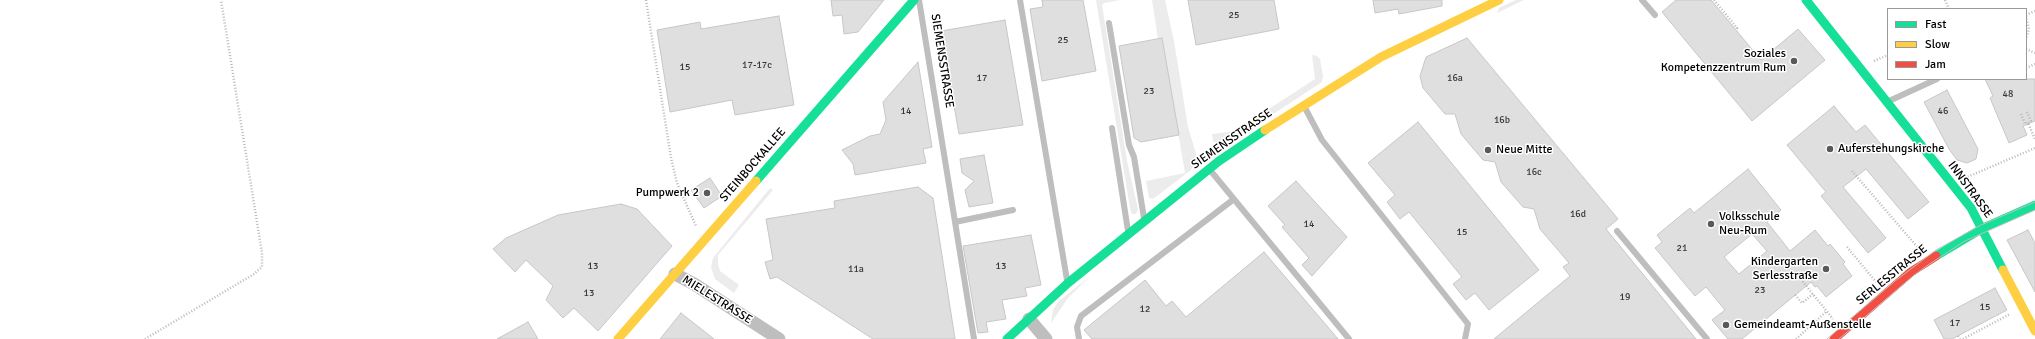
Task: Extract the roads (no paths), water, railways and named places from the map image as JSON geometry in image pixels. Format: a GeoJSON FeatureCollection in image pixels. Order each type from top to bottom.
{"type":"FeatureCollection","features":[{"type":"Feature","properties":{"kind":"street","name":"STEINBOCKALLEE"},"geometry":{"type":"LineString","coordinates":[[618,339],[907,4],[914,0]]}},
{"type":"Feature","properties":{"kind":"street","name":"SIEMENSSTRASSE"},"geometry":{"type":"LineString","coordinates":[[1007,339],[1068,283],[1128,232],[1209,168],[1303,105],[1381,58],[1500,0]]}},
{"type":"Feature","properties":{"kind":"street","name":"INNSTRASSE"},"geometry":{"type":"LineString","coordinates":[[1806,0],[1971,208],[1983,228],[2035,332]]}},
{"type":"Feature","properties":{"kind":"street","name":"SERLESSTRASSE"},"geometry":{"type":"LineString","coordinates":[[1834,339],[1911,272],[1983,228],[2035,205]]}},
{"type":"Feature","properties":{"kind":"street","name":"MIELESTRASSE"},"geometry":{"type":"LineString","coordinates":[[675,274],[694,284],[779,339]]}},
{"type":"Feature","properties":{"kind":"street"},"geometry":{"type":"LineString","coordinates":[[1029,319],[1046,339]]}},
{"type":"Feature","properties":{"kind":"lane","name":"SIEMENSSTRASSE"},"geometry":{"type":"LineString","coordinates":[[919,0],[974,339]]}},
{"type":"Feature","properties":{"kind":"lane"},"geometry":{"type":"LineString","coordinates":[[1020,0],[1068,283]]}},
{"type":"Feature","properties":{"kind":"lane"},"geometry":{"type":"LineString","coordinates":[[1642,0],[1655,15]]}},
{"type":"Feature","properties":{"kind":"lane"},"geometry":{"type":"LineString","coordinates":[[1109,23],[1129,145],[1134,157],[1144,220]]}},
{"type":"Feature","properties":{"kind":"lane"},"geometry":{"type":"LineString","coordinates":[[1887,102],[1935,80]]}},
{"type":"Feature","properties":{"kind":"lane"},"geometry":{"type":"LineString","coordinates":[[1303,105],[1322,140],[1468,324],[1465,339]]}},
{"type":"Feature","properties":{"kind":"lane"},"geometry":{"type":"LineString","coordinates":[[1112,128],[1128,232]]}},
{"type":"Feature","properties":{"kind":"lane"},"geometry":{"type":"LineString","coordinates":[[1209,168],[1349,339]]}},
{"type":"Feature","properties":{"kind":"lane"},"geometry":{"type":"LineString","coordinates":[[1079,339],[1077,327],[1081,316],[1234,199]]}},
{"type":"Feature","properties":{"kind":"lane"},"geometry":{"type":"LineString","coordinates":[[955,222],[1013,210]]}},
{"type":"Feature","properties":{"kind":"lane"},"geometry":{"type":"LineString","coordinates":[[1617,231],[1706,339]]}},
{"type":"Feature","properties":{"kind":"tram line"},"geometry":{"type":"LineString","coordinates":[[1827,339],[1895,281],[1936,250],[1981,225],[2035,202]]}},
{"type":"Feature","properties":{"kind":"tram line"},"geometry":{"type":"LineString","coordinates":[[1839,339],[1928,265],[1965,241],[2035,210]]}},
{"type":"Feature","properties":{"kind":"place","name":"Soziales Kompetenzzentrum Rum"},"geometry":{"type":"Point","coordinates":[1794,61]}},
{"type":"Feature","properties":{"kind":"place","name":"Auferstehungskirche"},"geometry":{"type":"Point","coordinates":[1830,149]}},
{"type":"Feature","properties":{"kind":"place","name":"Neue Mitte"},"geometry":{"type":"Point","coordinates":[1488,150]}},
{"type":"Feature","properties":{"kind":"place","name":"Pumpwerk 2"},"geometry":{"type":"Point","coordinates":[707,193]}},
{"type":"Feature","properties":{"kind":"place","name":"Volksschule Neu-Rum"},"geometry":{"type":"Point","coordinates":[1711,224]}},
{"type":"Feature","properties":{"kind":"place","name":"Kindergarten Serlesstraße"},"geometry":{"type":"Point","coordinates":[1826,269]}},
{"type":"Feature","properties":{"kind":"place","name":"Gemeindeamt-Außenstelle"},"geometry":{"type":"Point","coordinates":[1726,325]}}]}
